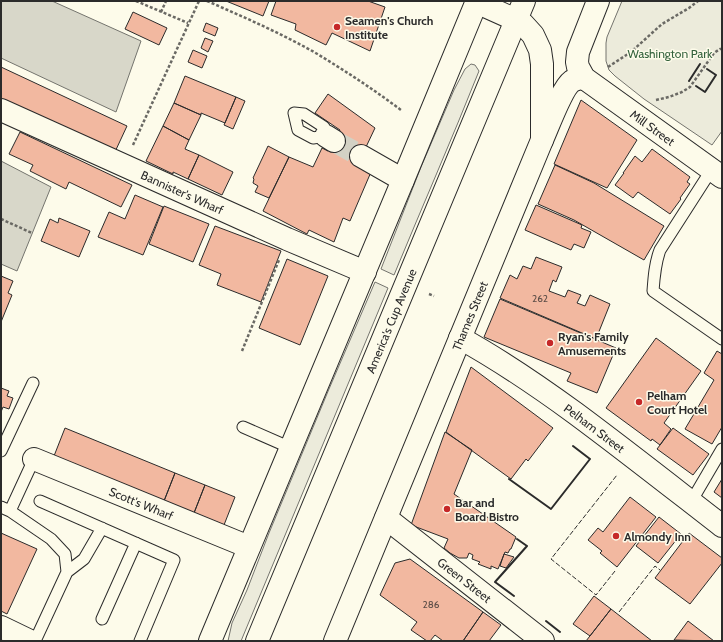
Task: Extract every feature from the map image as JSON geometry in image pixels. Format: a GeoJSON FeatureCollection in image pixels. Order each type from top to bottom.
{"type":"FeatureCollection","features":[{"type":"Feature","properties":{"kind":"street"},"geometry":{"type":"LineString","coordinates":[[584,78],[578,67],[578,52],[598,1]]}},
{"type":"Feature","properties":{"kind":"street"},"geometry":{"type":"LineString","coordinates":[[210,641],[477,2],[520,10],[523,24],[533,35],[540,50],[542,64],[542,140]]}},
{"type":"Feature","properties":{"kind":"street","name":"America's Cup Avenue"},"geometry":{"type":"LineString","coordinates":[[257,641],[520,10]]}},
{"type":"Feature","properties":{"kind":"street","name":"Thames Street"},"geometry":{"type":"LineString","coordinates":[[335,641],[542,140],[566,88],[573,81],[584,78]]}},
{"type":"Feature","properties":{"kind":"street","name":"Mill Street"},"geometry":{"type":"LineString","coordinates":[[584,78],[717,173]]}},
{"type":"Feature","properties":{"kind":"street","name":"Bannister's Wharf"},"geometry":{"type":"LineString","coordinates":[[1,110],[287,239],[364,272]]}},
{"type":"Feature","properties":{"kind":"street"},"geometry":{"type":"LineString","coordinates":[[361,156],[403,180]]}},
{"type":"Feature","properties":{"kind":"street","name":"Pelham Street"},"geometry":{"type":"LineString","coordinates":[[460,338],[536,385],[615,443],[722,526]]}},
{"type":"Feature","properties":{"kind":"street","name":"Scott's Wharf"},"geometry":{"type":"LineString","coordinates":[[34,459],[249,547]]}},
{"type":"Feature","properties":{"kind":"street","name":"Green Street"},"geometry":{"type":"LineString","coordinates":[[386,518],[543,641]]}},
{"type":"Feature","properties":{"kind":"street"},"geometry":{"type":"LineString","coordinates":[[1,627],[30,641]]}},
{"type":"Feature","properties":{"kind":"lane"},"geometry":{"type":"LineString","coordinates":[[717,173],[660,250],[655,266],[653,291],[722,339]]}},
{"type":"Feature","properties":{"kind":"lane"},"geometry":{"type":"LineString","coordinates":[[1,451],[33,383]]}},
{"type":"Feature","properties":{"kind":"lane"},"geometry":{"type":"LineString","coordinates":[[243,427],[291,448]]}},
{"type":"Feature","properties":{"kind":"lane"},"geometry":{"type":"LineString","coordinates":[[691,502],[722,449]]}},
{"type":"Feature","properties":{"kind":"lane"},"geometry":{"type":"LineString","coordinates":[[34,459],[6,509],[51,539],[65,554],[67,572]]}},
{"type":"Feature","properties":{"kind":"lane"},"geometry":{"type":"LineString","coordinates":[[40,501],[174,560],[140,641]]}},
{"type":"Feature","properties":{"kind":"lane"},"geometry":{"type":"LineString","coordinates":[[35,641],[67,572],[84,559],[102,528]]}},
{"type":"Feature","properties":{"kind":"lane"},"geometry":{"type":"LineString","coordinates":[[102,619],[136,543]]}},
{"type":"Feature","properties":{"kind":"path"},"geometry":{"type":"LineString","coordinates":[[136,1],[188,23]]}},
{"type":"Feature","properties":{"kind":"path"},"geometry":{"type":"LineString","coordinates":[[161,12],[166,1]]}},
{"type":"Feature","properties":{"kind":"path"},"geometry":{"type":"LineString","coordinates":[[124,165],[199,1]]}},
{"type":"Feature","properties":{"kind":"path"},"geometry":{"type":"LineString","coordinates":[[207,1],[265,26],[314,52],[362,82],[401,110]]}},
{"type":"Feature","properties":{"kind":"path"},"geometry":{"type":"LineString","coordinates":[[606,67],[610,66],[631,52],[662,24],[698,1]]}},
{"type":"Feature","properties":{"kind":"path"},"geometry":{"type":"LineString","coordinates":[[655,100],[669,97],[690,87],[714,53],[722,49]]}},
{"type":"Feature","properties":{"kind":"path"},"geometry":{"type":"LineString","coordinates":[[1,219],[32,232]]}},
{"type":"Feature","properties":{"kind":"path"},"geometry":{"type":"LineString","coordinates":[[242,351],[287,239]]}},
{"type":"Feature","properties":{"kind":"path"},"geometry":{"type":"LineString","coordinates":[[428,294],[434,296]]}},
{"type":"Feature","properties":{"kind":"green space","name":"Washington Park"},"geometry":{"type":"Polygon","coordinates":[[[622,1],[722,1],[722,131],[712,145],[644,99],[609,70],[606,61],[607,37],[622,1]]]}},
{"type":"Feature","properties":{"kind":"green space"},"geometry":{"type":"Polygon","coordinates":[[[471,64],[475,65],[479,71],[394,275],[381,269],[421,167],[454,90],[465,69],[471,64]]]}},
{"type":"Feature","properties":{"kind":"green space"},"geometry":{"type":"Polygon","coordinates":[[[375,282],[388,288],[241,641],[228,641],[232,623],[375,282]]]}},
{"type":"Feature","properties":{"kind":"shaded area"},"geometry":{"type":"Polygon","coordinates":[[[1,1],[52,1],[141,41],[116,112],[1,58],[1,1]]]}},
{"type":"Feature","properties":{"kind":"shaded area"},"geometry":{"type":"Polygon","coordinates":[[[1,161],[51,187],[17,271],[1,264],[1,161]]]}},
{"type":"Feature","properties":{"kind":"building"},"geometry":{"type":"Polygon","coordinates":[[[226,1],[269,1],[263,16],[226,1]]]}},
{"type":"Feature","properties":{"kind":"building","name":"Seamen's Church Institute"},"geometry":{"type":"Polygon","coordinates":[[[276,1],[368,1],[385,7],[370,51],[332,33],[326,45],[295,30],[296,24],[271,15],[276,1]]]}},
{"type":"Feature","properties":{"kind":"building"},"geometry":{"type":"Polygon","coordinates":[[[133,12],[167,28],[159,45],[125,29],[133,12]]]}},
{"type":"Feature","properties":{"kind":"building"},"geometry":{"type":"Polygon","coordinates":[[[206,23],[218,28],[215,36],[203,31],[206,23]]]}},
{"type":"Feature","properties":{"kind":"building"},"geometry":{"type":"Polygon","coordinates":[[[205,38],[213,41],[208,52],[201,48],[205,38]]]}},
{"type":"Feature","properties":{"kind":"building"},"geometry":{"type":"Polygon","coordinates":[[[193,50],[207,56],[202,68],[188,62],[193,50]]]}},
{"type":"Feature","properties":{"kind":"building"},"geometry":{"type":"Polygon","coordinates":[[[1,67],[127,126],[114,154],[1,100],[1,67]]]}},
{"type":"Feature","properties":{"kind":"building"},"geometry":{"type":"Polygon","coordinates":[[[185,76],[236,97],[225,123],[201,113],[201,115],[174,103],[185,76]]]}},
{"type":"Feature","properties":{"kind":"building"},"geometry":{"type":"Polygon","coordinates":[[[328,94],[375,128],[357,166],[371,172],[350,221],[343,218],[334,242],[309,230],[307,234],[263,211],[289,157],[313,167],[322,148],[328,151],[340,130],[315,113],[328,94]]]}},
{"type":"Feature","properties":{"kind":"building"},"geometry":{"type":"Polygon","coordinates":[[[236,97],[245,101],[233,129],[224,125],[236,97]]]}},
{"type":"Feature","properties":{"kind":"building"},"geometry":{"type":"Polygon","coordinates":[[[581,100],[637,140],[607,188],[554,164],[581,100]]]}},
{"type":"Feature","properties":{"kind":"building"},"geometry":{"type":"Polygon","coordinates":[[[174,103],[201,115],[189,140],[163,126],[174,103]]]}},
{"type":"Feature","properties":{"kind":"building"},"geometry":{"type":"Polygon","coordinates":[[[163,126],[189,140],[185,149],[199,155],[188,179],[173,172],[173,174],[146,161],[163,126]]]}},
{"type":"Feature","properties":{"kind":"building"},"geometry":{"type":"Polygon","coordinates":[[[20,132],[132,185],[121,207],[69,182],[66,189],[30,171],[33,165],[9,154],[20,132]]]}},
{"type":"Feature","properties":{"kind":"building"},"geometry":{"type":"Polygon","coordinates":[[[268,146],[289,157],[269,198],[255,192],[258,186],[253,183],[253,178],[268,146]]]}},
{"type":"Feature","properties":{"kind":"building"},"geometry":{"type":"Polygon","coordinates":[[[652,149],[690,177],[687,182],[690,184],[670,214],[638,192],[633,198],[615,185],[635,156],[642,162],[652,149]]]}},
{"type":"Feature","properties":{"kind":"building"},"geometry":{"type":"Polygon","coordinates":[[[199,155],[233,172],[222,195],[188,179],[199,155]]]}},
{"type":"Feature","properties":{"kind":"building"},"geometry":{"type":"Polygon","coordinates":[[[555,165],[594,183],[664,226],[644,260],[574,220],[538,204],[555,165]]]}},
{"type":"Feature","properties":{"kind":"building"},"geometry":{"type":"Polygon","coordinates":[[[135,195],[163,207],[143,255],[98,237],[109,212],[125,219],[135,195]]]}},
{"type":"Feature","properties":{"kind":"building"},"geometry":{"type":"Polygon","coordinates":[[[536,205],[582,225],[581,228],[591,232],[584,248],[574,244],[571,250],[525,230],[536,205]]]}},
{"type":"Feature","properties":{"kind":"building"},"geometry":{"type":"Polygon","coordinates":[[[164,206],[209,224],[193,262],[149,244],[164,206]]]}},
{"type":"Feature","properties":{"kind":"building"},"geometry":{"type":"Polygon","coordinates":[[[59,218],[90,231],[79,257],[41,241],[50,219],[58,223],[59,218]]]}},
{"type":"Feature","properties":{"kind":"building"},"geometry":{"type":"Polygon","coordinates":[[[215,226],[281,251],[261,302],[217,285],[221,274],[199,265],[215,226]]]}},
{"type":"Feature","properties":{"kind":"building"},"geometry":{"type":"Polygon","coordinates":[[[536,257],[562,267],[556,282],[553,280],[549,291],[565,297],[568,290],[581,295],[577,303],[585,306],[590,295],[610,304],[596,339],[500,298],[510,275],[517,279],[523,266],[531,269],[536,257]]]}},
{"type":"Feature","properties":{"kind":"building"},"geometry":{"type":"Polygon","coordinates":[[[287,259],[328,276],[300,345],[259,328],[287,259]]]}},
{"type":"Feature","properties":{"kind":"building"},"geometry":{"type":"Polygon","coordinates":[[[1,276],[13,281],[8,293],[12,295],[1,322],[1,276]]]}},
{"type":"Feature","properties":{"kind":"building","name":"Ryan's Family Amusements"},"geometry":{"type":"Polygon","coordinates":[[[500,299],[616,348],[597,393],[567,381],[571,373],[484,337],[500,299]]]}},
{"type":"Feature","properties":{"kind":"building"},"geometry":{"type":"Polygon","coordinates":[[[656,338],[701,371],[664,423],[671,429],[660,445],[652,439],[651,441],[606,408],[656,338]]]}},
{"type":"Feature","properties":{"kind":"building"},"geometry":{"type":"Polygon","coordinates":[[[717,351],[722,354],[722,427],[712,444],[685,429],[714,380],[704,373],[717,351]]]}},
{"type":"Feature","properties":{"kind":"building"},"geometry":{"type":"Polygon","coordinates":[[[471,367],[553,428],[528,461],[526,459],[511,479],[446,432],[471,367]]]}},
{"type":"Feature","properties":{"kind":"building"},"geometry":{"type":"Polygon","coordinates":[[[1,388],[9,391],[7,396],[13,398],[9,409],[3,407],[1,412],[1,388]]]}},
{"type":"Feature","properties":{"kind":"building"},"geometry":{"type":"Polygon","coordinates":[[[65,428],[175,473],[164,501],[54,456],[65,428]]]}},
{"type":"Feature","properties":{"kind":"building"},"geometry":{"type":"Polygon","coordinates":[[[673,428],[709,454],[693,475],[657,449],[673,428]]]}},
{"type":"Feature","properties":{"kind":"building","name":"Bar and Board Bistro"},"geometry":{"type":"Polygon","coordinates":[[[445,432],[472,450],[454,494],[516,537],[511,549],[508,553],[505,552],[498,569],[491,566],[491,569],[478,564],[480,562],[472,559],[473,555],[469,553],[467,558],[459,558],[444,548],[448,539],[411,525],[445,432]]]}},
{"type":"Feature","properties":{"kind":"building"},"geometry":{"type":"Polygon","coordinates":[[[175,473],[205,485],[194,513],[164,501],[175,473]]]}},
{"type":"Feature","properties":{"kind":"building"},"geometry":{"type":"Polygon","coordinates":[[[722,479],[722,498],[714,492],[722,479]]]}},
{"type":"Feature","properties":{"kind":"building"},"geometry":{"type":"Polygon","coordinates":[[[205,485],[235,497],[224,525],[194,513],[205,485]]]}},
{"type":"Feature","properties":{"kind":"building","name":"Almondy Inn"},"geometry":{"type":"Polygon","coordinates":[[[630,497],[656,517],[617,567],[600,553],[602,551],[588,540],[598,528],[603,532],[630,497]]]}},
{"type":"Feature","properties":{"kind":"building"},"geometry":{"type":"Polygon","coordinates":[[[659,517],[681,534],[658,563],[636,546],[659,517]]]}},
{"type":"Feature","properties":{"kind":"building"},"geometry":{"type":"Polygon","coordinates":[[[1,533],[37,549],[7,614],[1,611],[1,533]]]}},
{"type":"Feature","properties":{"kind":"building"},"geometry":{"type":"Polygon","coordinates":[[[689,533],[722,558],[722,563],[690,604],[655,578],[689,533]]]}},
{"type":"Feature","properties":{"kind":"building"},"geometry":{"type":"Polygon","coordinates":[[[504,554],[514,557],[506,568],[500,566],[504,554]]]}},
{"type":"Feature","properties":{"kind":"building"},"geometry":{"type":"Polygon","coordinates":[[[410,559],[483,612],[463,641],[443,641],[435,635],[430,641],[427,641],[411,630],[417,622],[380,595],[395,563],[410,559]]]}},
{"type":"Feature","properties":{"kind":"building"},"geometry":{"type":"Polygon","coordinates":[[[594,596],[611,609],[590,636],[573,624],[594,596]]]}},
{"type":"Feature","properties":{"kind":"building"},"geometry":{"type":"Polygon","coordinates":[[[611,609],[652,641],[586,641],[611,609]]]}},
{"type":"Feature","properties":{"kind":"building"},"geometry":{"type":"Polygon","coordinates":[[[483,612],[501,625],[489,641],[463,641],[483,612]]]}},
{"type":"Feature","properties":{"kind":"building"},"geometry":{"type":"Polygon","coordinates":[[[688,621],[714,641],[674,640],[688,621]]]}},
{"type":"Feature","properties":{"kind":"tunnel"},"geometry":{"type":"LineString","coordinates":[[334,141],[361,156]]}},
{"type":"Feature","properties":{"kind":"fence"},"geometry":{"type":"LineString","coordinates":[[615,571],[596,595],[551,559],[617,475]]}},
{"type":"Feature","properties":{"kind":"fence"},"geometry":{"type":"LineString","coordinates":[[619,612],[655,566],[660,570]]}},
{"type":"Feature","properties":{"kind":"wall"},"geometry":{"type":"LineString","coordinates":[[689,81],[700,64]]}},
{"type":"Feature","properties":{"kind":"wall"},"geometry":{"type":"LineString","coordinates":[[696,86],[705,92],[716,75],[707,69]]}},
{"type":"Feature","properties":{"kind":"wall"},"geometry":{"type":"LineString","coordinates":[[509,479],[551,509],[590,459],[573,446]]}},
{"type":"Feature","properties":{"kind":"wall"},"geometry":{"type":"LineString","coordinates":[[514,596],[495,582],[527,546],[517,539]]}},
{"type":"Feature","properties":{"kind":"wall"},"geometry":{"type":"LineString","coordinates":[[546,621],[560,632]]}},
{"type":"Feature","properties":{"kind":"place","name":"Seamen's Church Institute"},"geometry":{"type":"Point","coordinates":[337,27]}},
{"type":"Feature","properties":{"kind":"place","name":"Ryan's Family Amusements"},"geometry":{"type":"Point","coordinates":[550,343]}},
{"type":"Feature","properties":{"kind":"place","name":"Pelham Court Hotel"},"geometry":{"type":"Point","coordinates":[639,402]}},
{"type":"Feature","properties":{"kind":"place","name":"Bar and Board Bistro"},"geometry":{"type":"Point","coordinates":[447,509]}},
{"type":"Feature","properties":{"kind":"place","name":"Almondy Inn"},"geometry":{"type":"Point","coordinates":[616,536]}}]}
